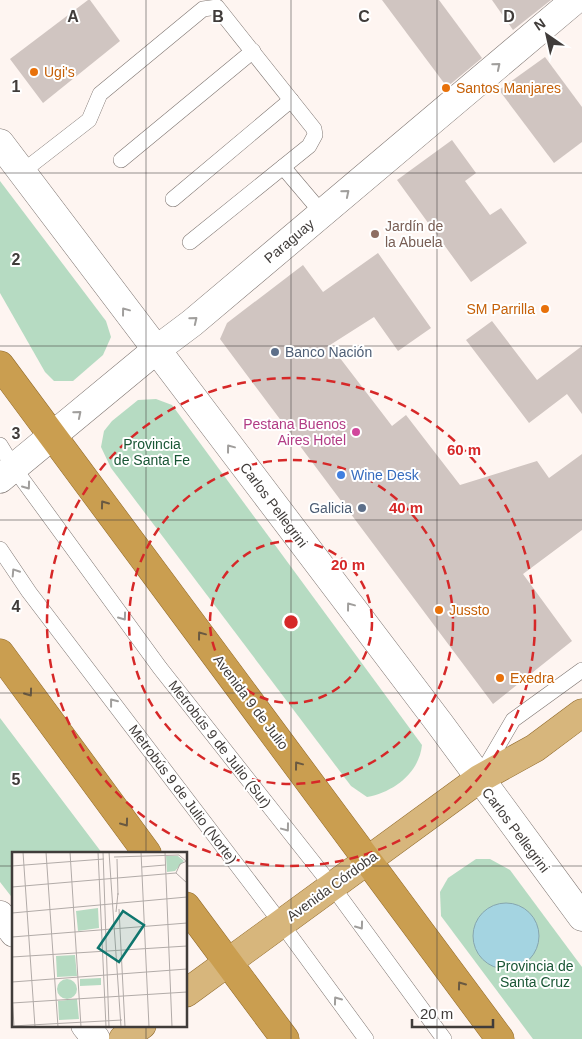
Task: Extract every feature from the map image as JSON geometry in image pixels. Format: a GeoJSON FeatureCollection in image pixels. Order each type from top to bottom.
{"type":"FeatureCollection","features":[{"type":"Feature","properties":{"kind":"highway","name":"Avenida 9 de Julio"},"geometry":{"type":"LineString","coordinates":[[0,365],[500,1039]]}},
{"type":"Feature","properties":{"kind":"highway"},"geometry":{"type":"LineString","coordinates":[[0,653],[146,852]]}},
{"type":"Feature","properties":{"kind":"highway"},"geometry":{"type":"LineString","coordinates":[[188,909],[286,1039]]}},
{"type":"Feature","properties":{"kind":"main road","name":"Avenida Córdoba"},"geometry":{"type":"LineString","coordinates":[[188,992],[478,778],[535,748],[582,713]]}},
{"type":"Feature","properties":{"kind":"main road"},"geometry":{"type":"LineString","coordinates":[[123,1039],[141,1026]]}},
{"type":"Feature","properties":{"kind":"street","name":"Paraguay"},"geometry":{"type":"LineString","coordinates":[[5,464],[53,435],[192,322],[575,0]]}},
{"type":"Feature","properties":{"kind":"street","name":"Carlos Pellegrini"},"geometry":{"type":"LineString","coordinates":[[0,143],[582,917]]}},
{"type":"Feature","properties":{"kind":"street"},"geometry":{"type":"LineString","coordinates":[[0,915],[12,930]]}},
{"type":"Feature","properties":{"kind":"street"},"geometry":{"type":"LineString","coordinates":[[87,1026],[96,1039]]}},
{"type":"Feature","properties":{"kind":"lane"},"geometry":{"type":"LineString","coordinates":[[22,172],[89,120],[100,94],[203,9],[217,7],[314,128],[315,135],[309,146],[190,242]]}},
{"type":"Feature","properties":{"kind":"lane"},"geometry":{"type":"LineString","coordinates":[[121,160],[253,52]]}},
{"type":"Feature","properties":{"kind":"lane"},"geometry":{"type":"LineString","coordinates":[[173,199],[291,100]]}},
{"type":"Feature","properties":{"kind":"lane"},"geometry":{"type":"LineString","coordinates":[[283,166],[322,213]]}},
{"type":"Feature","properties":{"kind":"lane","name":"Metrobús 9 de Julio (Sur)"},"geometry":{"type":"LineString","coordinates":[[5,464],[160,668],[332,886],[444,1039]]}},
{"type":"Feature","properties":{"kind":"lane","name":"Metrobús 9 de Julio (Norte)"},"geometry":{"type":"LineString","coordinates":[[0,549],[29,592],[281,923],[366,1039]]}},
{"type":"Feature","properties":{"kind":"lane","name":"Avenida Córdoba"},"geometry":{"type":"LineString","coordinates":[[478,778],[513,720],[582,670]]}},
{"type":"Feature","properties":{"kind":"green space"},"geometry":{"type":"Polygon","coordinates":[[[0,181],[106,321],[111,337],[103,355],[73,381],[54,381],[45,372],[0,293],[0,181]]]}},
{"type":"Feature","properties":{"kind":"green space","name":"Provincia de Santa Fe"},"geometry":{"type":"Polygon","coordinates":[[[156,399],[172,405],[422,745],[416,764],[410,772],[403,780],[387,791],[367,797],[351,786],[111,468],[101,447],[104,431],[112,421],[138,400],[156,399]]]}},
{"type":"Feature","properties":{"kind":"green space"},"geometry":{"type":"Polygon","coordinates":[[[0,718],[101,852],[12,852],[12,897],[0,882],[0,718]]]}},
{"type":"Feature","properties":{"kind":"green space","name":"Provincia de Santa Cruz"},"geometry":{"type":"Polygon","coordinates":[[[476,859],[490,859],[510,870],[582,967],[582,1039],[533,1039],[441,916],[440,892],[448,878],[476,859]]]}},
{"type":"Feature","properties":{"kind":"water"},"geometry":{"type":"Polygon","coordinates":[[[512,903],[530,912],[537,923],[539,936],[537,949],[530,960],[519,967],[500,969],[482,960],[475,949],[473,930],[482,912],[493,905],[512,903]]]}},
{"type":"Feature","properties":{"kind":"building"},"geometry":{"type":"Polygon","coordinates":[[[90,0],[120,41],[43,103],[10,59],[90,0]]]}},
{"type":"Feature","properties":{"kind":"building"},"geometry":{"type":"Polygon","coordinates":[[[382,0],[439,0],[482,58],[447,87],[382,0]]]}},
{"type":"Feature","properties":{"kind":"building"},"geometry":{"type":"Polygon","coordinates":[[[492,0],[551,0],[513,30],[492,0]]]}},
{"type":"Feature","properties":{"kind":"building"},"geometry":{"type":"Polygon","coordinates":[[[545,57],[582,107],[582,142],[554,163],[499,90],[545,57]]]}},
{"type":"Feature","properties":{"kind":"building"},"geometry":{"type":"Polygon","coordinates":[[[452,140],[476,173],[465,181],[490,215],[501,208],[527,243],[471,282],[397,180],[452,140]]]}},
{"type":"Feature","properties":{"kind":"building"},"geometry":{"type":"Polygon","coordinates":[[[378,253],[431,328],[398,351],[374,317],[330,345],[392,426],[406,415],[460,485],[537,461],[549,478],[582,454],[582,530],[523,574],[572,641],[493,704],[220,339],[227,323],[303,265],[323,292],[378,253]]]}},
{"type":"Feature","properties":{"kind":"building"},"geometry":{"type":"Polygon","coordinates":[[[492,321],[537,380],[582,346],[582,414],[567,394],[529,423],[466,340],[492,321]]]}},
{"type":"Feature","properties":{"kind":"place","name":"Ugi's"},"geometry":{"type":"Point","coordinates":[34,72]}},
{"type":"Feature","properties":{"kind":"place","name":"Santos Manjares"},"geometry":{"type":"Point","coordinates":[446,88]}},
{"type":"Feature","properties":{"kind":"place","name":"Jardín de la Abuela"},"geometry":{"type":"Point","coordinates":[375,234]}},
{"type":"Feature","properties":{"kind":"place","name":"SM Parrilla"},"geometry":{"type":"Point","coordinates":[545,309]}},
{"type":"Feature","properties":{"kind":"place","name":"Banco Nación"},"geometry":{"type":"Point","coordinates":[275,352]}},
{"type":"Feature","properties":{"kind":"place","name":"Pestana Buenos Aires Hotel"},"geometry":{"type":"Point","coordinates":[356,432]}},
{"type":"Feature","properties":{"kind":"place","name":"Wine Desk"},"geometry":{"type":"Point","coordinates":[341,475]}},
{"type":"Feature","properties":{"kind":"place","name":"Galicia"},"geometry":{"type":"Point","coordinates":[362,508]}},
{"type":"Feature","properties":{"kind":"place","name":"Jussto"},"geometry":{"type":"Point","coordinates":[439,610]}},
{"type":"Feature","properties":{"kind":"place","name":"Exedra"},"geometry":{"type":"Point","coordinates":[500,678]}}]}
